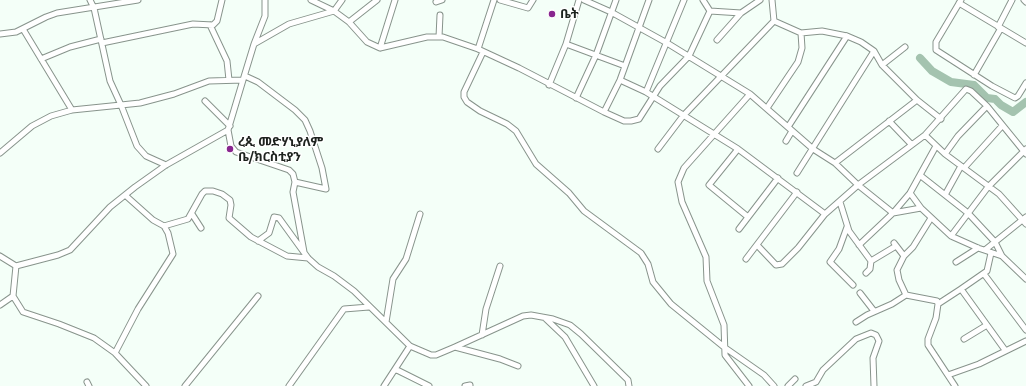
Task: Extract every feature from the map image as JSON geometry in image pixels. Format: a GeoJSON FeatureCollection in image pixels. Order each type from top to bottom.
{"type":"FeatureCollection","features":[{"type":"Feature","properties":{"kind":"street"},"geometry":{"type":"LineString","coordinates":[[90,0],[94,8],[110,81],[137,146],[146,156],[166,165]]}},
{"type":"Feature","properties":{"kind":"street"},"geometry":{"type":"LineString","coordinates":[[0,34],[16,32],[46,16],[57,13],[138,0]]}},
{"type":"Feature","properties":{"kind":"street"},"geometry":{"type":"LineString","coordinates":[[41,59],[70,47],[193,24],[210,25],[216,23],[222,0]]}},
{"type":"Feature","properties":{"kind":"street"},"geometry":{"type":"LineString","coordinates":[[264,0],[265,16],[254,44],[229,128],[231,146],[236,152],[289,170],[294,174],[295,182],[293,192],[304,246],[304,253]]}},
{"type":"Feature","properties":{"kind":"street"},"geometry":{"type":"LineString","coordinates":[[311,0],[334,11],[349,22],[367,42],[380,48],[427,37],[439,37],[478,49],[624,121],[635,121],[639,118],[660,86],[689,56],[710,11]]}},
{"type":"Feature","properties":{"kind":"street"},"geometry":{"type":"LineString","coordinates":[[254,44],[289,24],[334,11],[342,0]]}},
{"type":"Feature","properties":{"kind":"street"},"geometry":{"type":"LineString","coordinates":[[349,22],[377,0]]}},
{"type":"Feature","properties":{"kind":"street"},"geometry":{"type":"LineString","coordinates":[[380,48],[395,0]]}},
{"type":"Feature","properties":{"kind":"street"},"geometry":{"type":"LineString","coordinates":[[436,2],[442,0]]}},
{"type":"Feature","properties":{"kind":"street"},"geometry":{"type":"LineString","coordinates":[[478,49],[494,0]]}},
{"type":"Feature","properties":{"kind":"street"},"geometry":{"type":"LineString","coordinates":[[500,0],[528,8],[533,0]]}},
{"type":"Feature","properties":{"kind":"street"},"geometry":{"type":"LineString","coordinates":[[549,85],[566,44],[579,0]]}},
{"type":"Feature","properties":{"kind":"street"},"geometry":{"type":"LineString","coordinates":[[584,0],[612,12],[638,29],[689,56],[750,94],[813,149],[835,163],[858,185],[893,213],[921,208]]}},
{"type":"Feature","properties":{"kind":"street"},"geometry":{"type":"LineString","coordinates":[[576,98],[596,55],[616,0]]}},
{"type":"Feature","properties":{"kind":"street"},"geometry":{"type":"LineString","coordinates":[[604,112],[620,80],[649,0]]}},
{"type":"Feature","properties":{"kind":"street"},"geometry":{"type":"LineString","coordinates":[[646,92],[684,0]]}},
{"type":"Feature","properties":{"kind":"street"},"geometry":{"type":"LineString","coordinates":[[703,0],[710,11]]}},
{"type":"Feature","properties":{"kind":"street"},"geometry":{"type":"LineString","coordinates":[[717,40],[740,13],[760,0]]}},
{"type":"Feature","properties":{"kind":"street"},"geometry":{"type":"LineString","coordinates":[[658,149],[683,116],[774,21],[772,0]]}},
{"type":"Feature","properties":{"kind":"street"},"geometry":{"type":"LineString","coordinates":[[974,75],[1000,27],[1012,0]]}},
{"type":"Feature","properties":{"kind":"street"},"geometry":{"type":"LineString","coordinates":[[1026,43],[960,2],[936,42],[934,48],[974,75],[1015,98],[1018,96],[1026,83]]}},
{"type":"Feature","properties":{"kind":"street"},"geometry":{"type":"LineString","coordinates":[[710,11],[740,13]]}},
{"type":"Feature","properties":{"kind":"street"},"geometry":{"type":"LineString","coordinates":[[439,37],[440,15]]}},
{"type":"Feature","properties":{"kind":"street"},"geometry":{"type":"LineString","coordinates":[[774,21],[801,33],[822,30],[847,36],[874,51],[882,65],[917,100],[941,118]]}},
{"type":"Feature","properties":{"kind":"street"},"geometry":{"type":"LineString","coordinates":[[210,25],[227,61],[229,80]]}},
{"type":"Feature","properties":{"kind":"street"},"geometry":{"type":"LineString","coordinates":[[24,29],[72,110]]}},
{"type":"Feature","properties":{"kind":"street"},"geometry":{"type":"LineString","coordinates":[[767,108],[798,62],[802,48],[801,33]]}},
{"type":"Feature","properties":{"kind":"street"},"geometry":{"type":"LineString","coordinates":[[786,141],[790,129],[847,36]]}},
{"type":"Feature","properties":{"kind":"street"},"geometry":{"type":"LineString","coordinates":[[566,44],[625,66]]}},
{"type":"Feature","properties":{"kind":"street"},"geometry":{"type":"LineString","coordinates":[[882,65],[905,47]]}},
{"type":"Feature","properties":{"kind":"street"},"geometry":{"type":"LineString","coordinates":[[797,173],[874,51]]}},
{"type":"Feature","properties":{"kind":"street"},"geometry":{"type":"LineString","coordinates":[[484,52],[464,92],[464,97],[467,102],[480,111],[507,124],[516,131],[529,156],[569,193],[584,211],[641,253],[648,264],[652,282],[662,295],[724,347],[764,375],[774,386]]}},
{"type":"Feature","properties":{"kind":"street"},"geometry":{"type":"LineString","coordinates":[[0,153],[32,126],[51,116],[72,110],[140,103],[174,94],[209,81],[244,78],[258,82],[295,110],[305,120],[322,168],[326,189],[295,182]]}},
{"type":"Feature","properties":{"kind":"street"},"geometry":{"type":"LineString","coordinates":[[620,80],[646,92],[738,149],[825,214]]}},
{"type":"Feature","properties":{"kind":"street"},"geometry":{"type":"LineString","coordinates":[[757,245],[775,264],[780,265],[798,248],[825,214],[858,185],[925,135],[966,89],[971,91],[987,106],[1025,152],[988,187],[951,236]]}},
{"type":"Feature","properties":{"kind":"street"},"geometry":{"type":"LineString","coordinates":[[749,386],[726,358],[724,347],[725,328],[707,281],[706,257],[682,202],[678,182],[684,168],[712,134],[750,94]]}},
{"type":"Feature","properties":{"kind":"street"},"geometry":{"type":"LineString","coordinates":[[835,163],[917,100]]}},
{"type":"Feature","properties":{"kind":"street"},"geometry":{"type":"LineString","coordinates":[[205,101],[229,128]]}},
{"type":"Feature","properties":{"kind":"street"},"geometry":{"type":"LineString","coordinates":[[945,154],[958,136],[987,106]]}},
{"type":"Feature","properties":{"kind":"street"},"geometry":{"type":"LineString","coordinates":[[889,121],[911,144]]}},
{"type":"Feature","properties":{"kind":"street"},"geometry":{"type":"LineString","coordinates":[[945,195],[962,167],[1002,126]]}},
{"type":"Feature","properties":{"kind":"street"},"geometry":{"type":"LineString","coordinates":[[0,256],[16,266],[58,255],[70,250],[99,218],[125,196],[166,165],[229,128]]}},
{"type":"Feature","properties":{"kind":"street"},"geometry":{"type":"LineString","coordinates":[[925,135],[945,154],[999,194],[1025,220],[985,250]]}},
{"type":"Feature","properties":{"kind":"street"},"geometry":{"type":"LineString","coordinates":[[859,245],[893,213],[910,193],[921,176],[936,146]]}},
{"type":"Feature","properties":{"kind":"street"},"geometry":{"type":"LineString","coordinates":[[738,149],[710,185],[748,216]]}},
{"type":"Feature","properties":{"kind":"street"},"geometry":{"type":"LineString","coordinates":[[921,176],[968,213],[995,242],[1002,256],[1025,276]]}},
{"type":"Feature","properties":{"kind":"street"},"geometry":{"type":"LineString","coordinates":[[739,229],[778,178]]}},
{"type":"Feature","properties":{"kind":"street"},"geometry":{"type":"LineString","coordinates":[[164,226],[184,221],[192,214],[202,194],[209,190],[218,192],[231,203],[228,216],[230,220],[258,241],[287,256],[308,258]]}},
{"type":"Feature","properties":{"kind":"street"},"geometry":{"type":"LineString","coordinates":[[746,259],[797,192]]}},
{"type":"Feature","properties":{"kind":"street"},"geometry":{"type":"LineString","coordinates":[[910,193],[921,208],[951,236],[978,248],[1002,256]]}},
{"type":"Feature","properties":{"kind":"street"},"geometry":{"type":"LineString","coordinates":[[115,353],[138,309],[173,254],[172,246],[164,226],[153,220],[125,196]]}},
{"type":"Feature","properties":{"kind":"street"},"geometry":{"type":"LineString","coordinates":[[840,202],[847,227],[871,261],[870,269],[866,273]]}},
{"type":"Feature","properties":{"kind":"street"},"geometry":{"type":"LineString","coordinates":[[192,214],[201,228]]}},
{"type":"Feature","properties":{"kind":"street"},"geometry":{"type":"LineString","coordinates":[[386,322],[393,279],[406,259],[420,214]]}},
{"type":"Feature","properties":{"kind":"street"},"geometry":{"type":"LineString","coordinates":[[258,241],[269,233],[273,219],[277,217],[287,226],[304,253],[318,267],[334,276],[354,291],[410,346],[431,355],[436,355],[455,347],[523,316],[532,315],[570,325],[628,380],[629,386]]}},
{"type":"Feature","properties":{"kind":"street"},"geometry":{"type":"LineString","coordinates":[[906,295],[897,274],[904,256],[913,248],[931,218]]}},
{"type":"Feature","properties":{"kind":"street"},"geometry":{"type":"LineString","coordinates":[[847,227],[839,249],[830,262],[853,285]]}},
{"type":"Feature","properties":{"kind":"street"},"geometry":{"type":"LineString","coordinates":[[871,261],[895,245],[904,256]]}},
{"type":"Feature","properties":{"kind":"street"},"geometry":{"type":"LineString","coordinates":[[956,262],[978,248]]}},
{"type":"Feature","properties":{"kind":"street"},"geometry":{"type":"LineString","coordinates":[[955,386],[928,345],[928,339],[936,318],[938,304],[984,274],[988,269],[991,253]]}},
{"type":"Feature","properties":{"kind":"street"},"geometry":{"type":"LineString","coordinates":[[16,266],[13,296],[23,312],[94,338],[115,353],[146,386]]}},
{"type":"Feature","properties":{"kind":"street"},"geometry":{"type":"LineString","coordinates":[[482,335],[486,309],[500,266]]}},
{"type":"Feature","properties":{"kind":"street"},"geometry":{"type":"LineString","coordinates":[[984,274],[1026,330]]}},
{"type":"Feature","properties":{"kind":"street"},"geometry":{"type":"LineString","coordinates":[[962,289],[1005,350]]}},
{"type":"Feature","properties":{"kind":"street"},"geometry":{"type":"LineString","coordinates":[[860,294],[874,311]]}},
{"type":"Feature","properties":{"kind":"street"},"geometry":{"type":"LineString","coordinates":[[856,322],[874,311],[892,304],[906,295],[937,301],[938,304]]}},
{"type":"Feature","properties":{"kind":"street"},"geometry":{"type":"LineString","coordinates":[[0,304],[13,296]]}},
{"type":"Feature","properties":{"kind":"street"},"geometry":{"type":"LineString","coordinates":[[185,386],[258,296]]}},
{"type":"Feature","properties":{"kind":"street"},"geometry":{"type":"LineString","coordinates":[[289,386],[344,309],[369,307]]}},
{"type":"Feature","properties":{"kind":"street"},"geometry":{"type":"LineString","coordinates":[[546,318],[565,338],[594,386]]}},
{"type":"Feature","properties":{"kind":"street"},"geometry":{"type":"LineString","coordinates":[[964,339],[987,325]]}},
{"type":"Feature","properties":{"kind":"street"},"geometry":{"type":"LineString","coordinates":[[806,386],[816,382],[823,370],[856,339],[871,333],[876,335],[879,341],[873,358],[874,386]]}},
{"type":"Feature","properties":{"kind":"street"},"geometry":{"type":"LineString","coordinates":[[948,375],[979,364],[1026,341]]}},
{"type":"Feature","properties":{"kind":"street"},"geometry":{"type":"LineString","coordinates":[[384,386],[410,346]]}},
{"type":"Feature","properties":{"kind":"street"},"geometry":{"type":"LineString","coordinates":[[455,347],[500,359],[518,366]]}},
{"type":"Feature","properties":{"kind":"street"},"geometry":{"type":"LineString","coordinates":[[395,370],[429,386]]}},
{"type":"Feature","properties":{"kind":"street"},"geometry":{"type":"LineString","coordinates":[[788,386],[795,379]]}},
{"type":"Feature","properties":{"kind":"waterway"},"geometry":{"type":"LineString","coordinates":[[920,58],[932,71],[951,82],[974,85],[987,98],[995,99],[1001,105],[1013,112],[1026,102]]}},
{"type":"Feature","properties":{"kind":"place","name":"ቤት"},"geometry":{"type":"Point","coordinates":[552,14]}},
{"type":"Feature","properties":{"kind":"place","name":"ረጲ መድሃኒያለም ቤ/ክርስቲያን"},"geometry":{"type":"Point","coordinates":[230,149]}}]}
